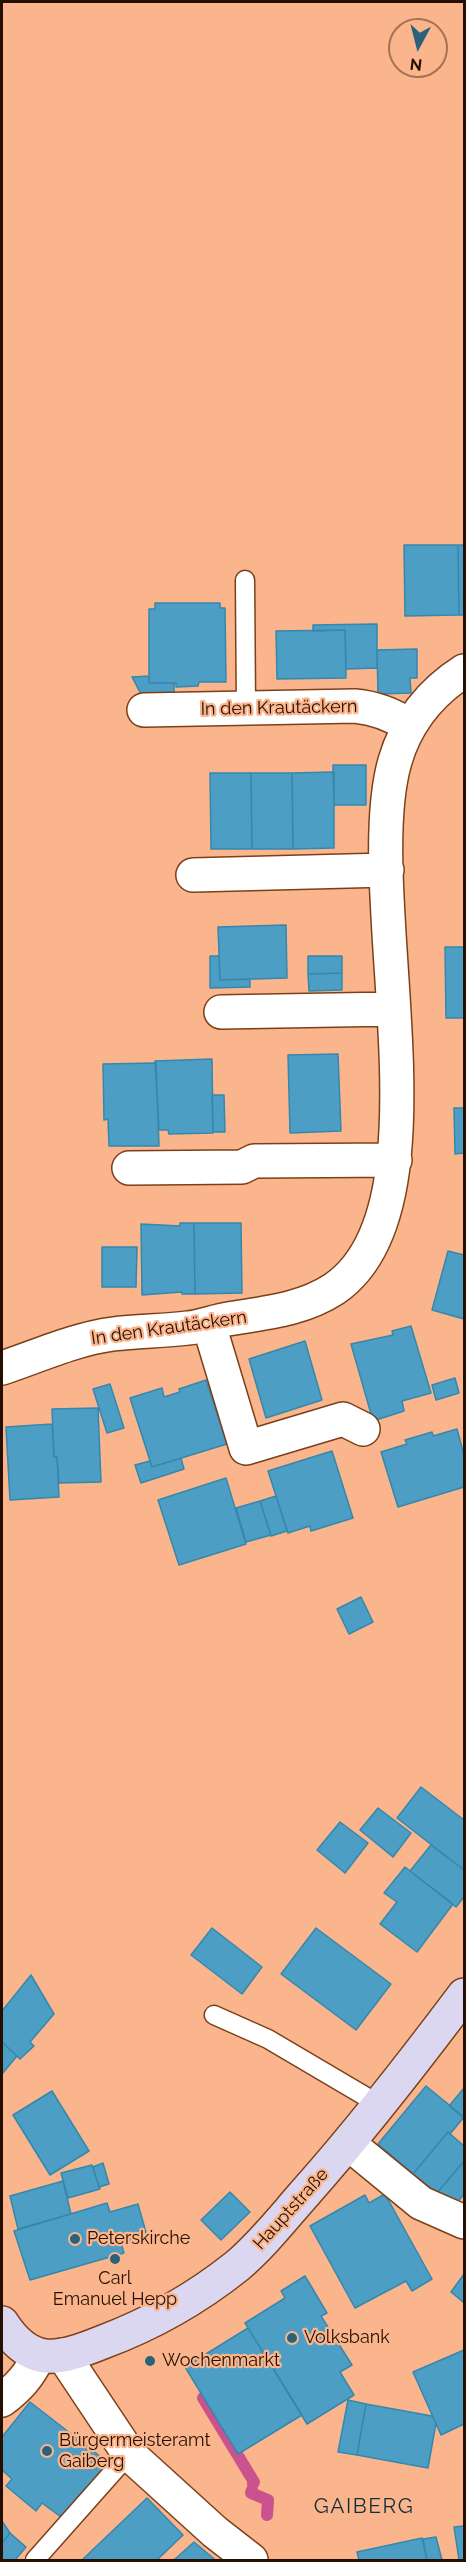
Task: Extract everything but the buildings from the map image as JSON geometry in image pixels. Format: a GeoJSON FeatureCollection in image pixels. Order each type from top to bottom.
{"type":"FeatureCollection","features":[{"type":"Feature","properties":{"kind":"main road","name":"Hauptstraße"},"geometry":{"type":"LineString","coordinates":[[51,2356],[116,2338],[164,2315],[238,2265],[269,2234],[349,2144],[465,1995]]}},
{"type":"Feature","properties":{"kind":"main road"},"geometry":{"type":"LineString","coordinates":[[2,2323],[29,2353],[51,2356]]}},
{"type":"Feature","properties":{"kind":"street","name":"In den Krautäckern"},"geometry":{"type":"LineString","coordinates":[[2,1368],[86,1339],[114,1334],[210,1325],[224,1319],[277,1312],[294,1307],[315,1299],[340,1285],[362,1261],[375,1239],[384,1216],[394,1160],[396,1110],[387,870],[387,813],[391,776],[399,748],[410,726],[433,696],[465,671]]}},
{"type":"Feature","properties":{"kind":"street","name":"In den Krautäckern"},"geometry":{"type":"LineString","coordinates":[[144,710],[370,707],[389,713],[410,726]]}},
{"type":"Feature","properties":{"kind":"street"},"geometry":{"type":"LineString","coordinates":[[193,876],[387,870]]}},
{"type":"Feature","properties":{"kind":"street"},"geometry":{"type":"LineString","coordinates":[[221,1012],[393,1008]]}},
{"type":"Feature","properties":{"kind":"street"},"geometry":{"type":"LineString","coordinates":[[129,1168],[242,1167],[254,1161],[394,1160]]}},
{"type":"Feature","properties":{"kind":"street"},"geometry":{"type":"LineString","coordinates":[[210,1325],[246,1448],[343,1419],[363,1430]]}},
{"type":"Feature","properties":{"kind":"street"},"geometry":{"type":"LineString","coordinates":[[349,2144],[421,2203],[465,2222]]}},
{"type":"Feature","properties":{"kind":"street"},"geometry":{"type":"LineString","coordinates":[[2,2400],[21,2386],[30,2374],[51,2356],[129,2454],[214,2532],[251,2560]]}},
{"type":"Feature","properties":{"kind":"lane"},"geometry":{"type":"LineString","coordinates":[[244,580],[246,708]]}},
{"type":"Feature","properties":{"kind":"lane"},"geometry":{"type":"LineString","coordinates":[[214,2015],[268,2038],[380,2105]]}},
{"type":"Feature","properties":{"kind":"lane"},"geometry":{"type":"LineString","coordinates":[[35,2560],[129,2454]]}},
{"type":"Feature","properties":{"kind":"waterway"},"geometry":{"type":"LineString","coordinates":[[203,2398],[254,2482],[253,2484]]}},
{"type":"Feature","properties":{"kind":"waterway"},"geometry":{"type":"LineString","coordinates":[[252,2490],[251,2493],[268,2500],[267,2515]]}},
{"type":"Feature","properties":{"kind":"place","name":"Peterskirche"},"geometry":{"type":"Point","coordinates":[75,2239]}},
{"type":"Feature","properties":{"kind":"place","name":"Carl Emanuel Hepp"},"geometry":{"type":"Point","coordinates":[115,2259]}},
{"type":"Feature","properties":{"kind":"place","name":"Volksbank"},"geometry":{"type":"Point","coordinates":[292,2338]}},
{"type":"Feature","properties":{"kind":"place","name":"Wochenmarkt"},"geometry":{"type":"Point","coordinates":[150,2361]}},
{"type":"Feature","properties":{"kind":"place","name":"Bürgermeisteramt Gaiberg"},"geometry":{"type":"Point","coordinates":[47,2451]}},
{"type":"Feature","properties":{"kind":"district","name":"GAIBERG"},"geometry":{"type":"Point","coordinates":[364,2507]}}]}
